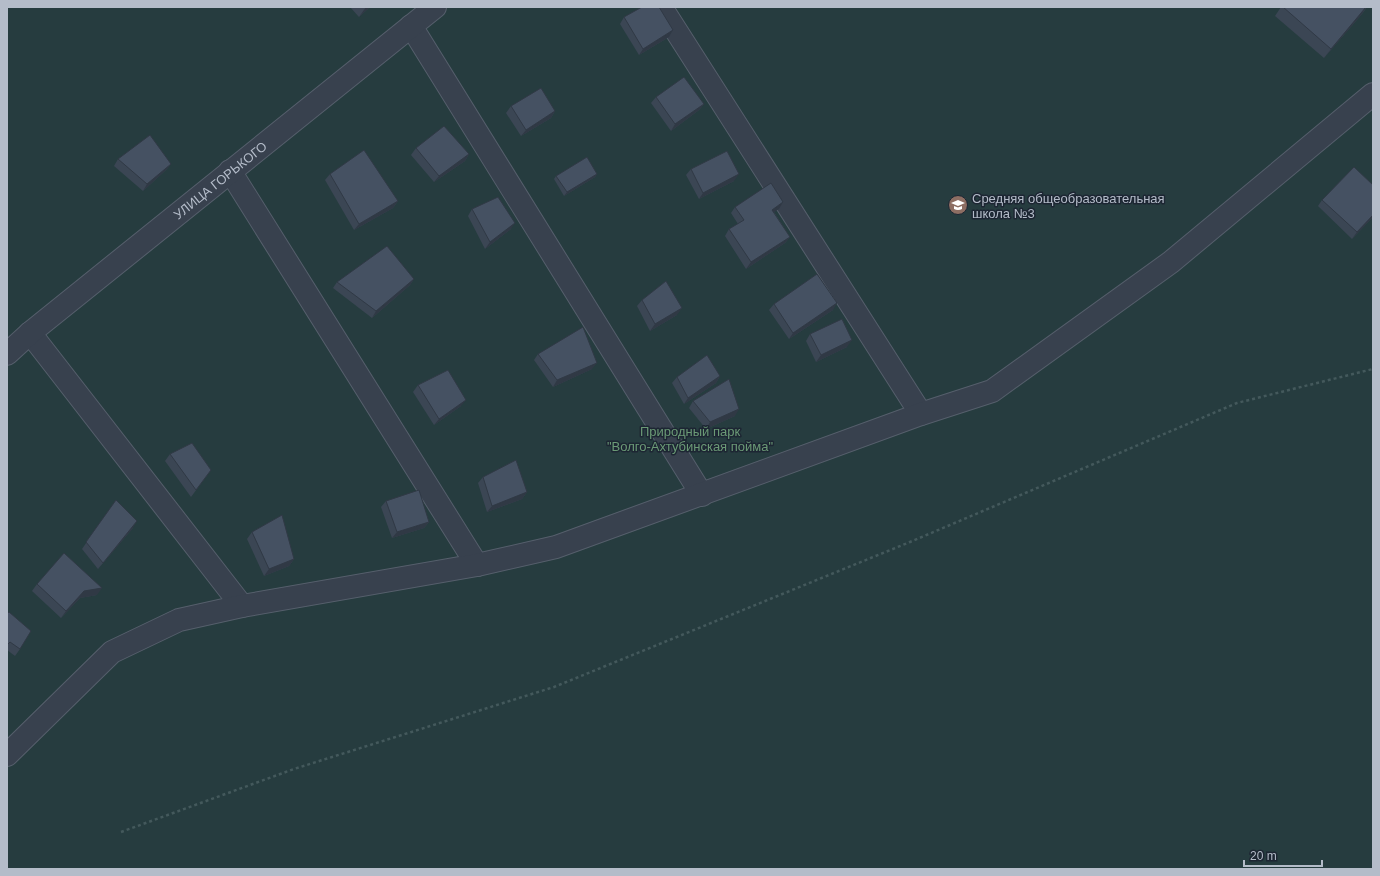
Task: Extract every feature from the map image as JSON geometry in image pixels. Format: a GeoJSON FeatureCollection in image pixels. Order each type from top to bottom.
{"type":"FeatureCollection","features":[{"type":"Feature","properties":{"kind":"street","name":"УЛИЦА ГОРЬКОГО"},"geometry":{"type":"LineString","coordinates":[[7,354],[30,333],[435,7]]}},
{"type":"Feature","properties":{"kind":"street"},"geometry":{"type":"LineString","coordinates":[[661,7],[921,414]]}},
{"type":"Feature","properties":{"kind":"street"},"geometry":{"type":"LineString","coordinates":[[411,26],[702,495]]}},
{"type":"Feature","properties":{"kind":"street"},"geometry":{"type":"LineString","coordinates":[[7,755],[112,652],[179,620],[242,606],[477,565],[556,547],[921,414],[992,391],[1171,262],[1373,94]]}},
{"type":"Feature","properties":{"kind":"street"},"geometry":{"type":"LineString","coordinates":[[230,171],[477,565]]}},
{"type":"Feature","properties":{"kind":"street"},"geometry":{"type":"LineString","coordinates":[[30,333],[242,606]]}},
{"type":"Feature","properties":{"kind":"path"},"geometry":{"type":"LineString","coordinates":[[121,832],[294,769],[554,686],[918,539],[1237,403],[1373,369]]}},
{"type":"Feature","properties":{"kind":"green space","name":"Природный парк \"Волго-Ахтубинская пойма\""},"geometry":{"type":"Polygon","coordinates":[[[7,7],[1373,7],[1373,869],[7,869],[7,7]]]}},
{"type":"Feature","properties":{"kind":"building"},"geometry":{"type":"Polygon","coordinates":[[[642,7],[659,7],[673,30],[643,49],[624,17],[642,7]]]}},
{"type":"Feature","properties":{"kind":"building"},"geometry":{"type":"Polygon","coordinates":[[[1283,7],[1366,7],[1331,49],[1283,7]]]}},
{"type":"Feature","properties":{"kind":"building"},"geometry":{"type":"Polygon","coordinates":[[[684,77],[704,104],[675,124],[656,97],[684,77]]]}},
{"type":"Feature","properties":{"kind":"building"},"geometry":{"type":"Polygon","coordinates":[[[541,88],[555,111],[526,130],[511,106],[541,88]]]}},
{"type":"Feature","properties":{"kind":"building"},"geometry":{"type":"Polygon","coordinates":[[[444,126],[469,154],[439,176],[416,148],[444,126]]]}},
{"type":"Feature","properties":{"kind":"building"},"geometry":{"type":"Polygon","coordinates":[[[150,135],[171,164],[147,184],[118,159],[150,135]]]}},
{"type":"Feature","properties":{"kind":"building"},"geometry":{"type":"Polygon","coordinates":[[[364,150],[398,201],[359,224],[330,174],[364,150]]]}},
{"type":"Feature","properties":{"kind":"building"},"geometry":{"type":"Polygon","coordinates":[[[727,151],[739,174],[703,193],[691,169],[727,151]]]}},
{"type":"Feature","properties":{"kind":"building"},"geometry":{"type":"Polygon","coordinates":[[[587,157],[597,174],[567,192],[556,176],[587,157]]]}},
{"type":"Feature","properties":{"kind":"building"},"geometry":{"type":"Polygon","coordinates":[[[1354,167],[1373,185],[1373,215],[1357,232],[1322,200],[1354,167]]]}},
{"type":"Feature","properties":{"kind":"building"},"geometry":{"type":"Polygon","coordinates":[[[771,183],[783,202],[772,210],[790,237],[751,262],[729,229],[744,220],[735,207],[771,183]]]}},
{"type":"Feature","properties":{"kind":"building"},"geometry":{"type":"Polygon","coordinates":[[[498,197],[515,223],[490,242],[472,209],[498,197]]]}},
{"type":"Feature","properties":{"kind":"building"},"geometry":{"type":"Polygon","coordinates":[[[387,246],[414,279],[376,311],[337,282],[387,246]]]}},
{"type":"Feature","properties":{"kind":"building"},"geometry":{"type":"Polygon","coordinates":[[[817,274],[837,303],[793,333],[774,304],[817,274]]]}},
{"type":"Feature","properties":{"kind":"building"},"geometry":{"type":"Polygon","coordinates":[[[666,281],[682,308],[655,324],[642,300],[666,281]]]}},
{"type":"Feature","properties":{"kind":"building"},"geometry":{"type":"Polygon","coordinates":[[[842,319],[852,340],[821,355],[810,334],[842,319]]]}},
{"type":"Feature","properties":{"kind":"building"},"geometry":{"type":"Polygon","coordinates":[[[583,327],[597,363],[557,380],[538,354],[583,327]]]}},
{"type":"Feature","properties":{"kind":"building"},"geometry":{"type":"Polygon","coordinates":[[[707,355],[720,376],[688,398],[677,377],[707,355]]]}},
{"type":"Feature","properties":{"kind":"building"},"geometry":{"type":"Polygon","coordinates":[[[448,370],[466,400],[439,419],[418,385],[448,370]]]}},
{"type":"Feature","properties":{"kind":"building"},"geometry":{"type":"Polygon","coordinates":[[[729,379],[739,409],[710,422],[693,401],[729,379]]]}},
{"type":"Feature","properties":{"kind":"building"},"geometry":{"type":"Polygon","coordinates":[[[192,443],[211,470],[196,490],[170,454],[192,443]]]}},
{"type":"Feature","properties":{"kind":"building"},"geometry":{"type":"Polygon","coordinates":[[[516,460],[527,492],[492,506],[483,477],[516,460]]]}},
{"type":"Feature","properties":{"kind":"building"},"geometry":{"type":"Polygon","coordinates":[[[419,490],[429,522],[397,532],[386,501],[419,490]]]}},
{"type":"Feature","properties":{"kind":"building"},"geometry":{"type":"Polygon","coordinates":[[[116,500],[137,521],[103,563],[86,542],[116,500]]]}},
{"type":"Feature","properties":{"kind":"building"},"geometry":{"type":"Polygon","coordinates":[[[282,515],[294,559],[269,569],[252,532],[282,515]]]}},
{"type":"Feature","properties":{"kind":"building"},"geometry":{"type":"Polygon","coordinates":[[[64,553],[102,588],[84,591],[66,611],[37,584],[64,553]]]}},
{"type":"Feature","properties":{"kind":"building"},"geometry":{"type":"Polygon","coordinates":[[[9,612],[31,631],[20,649],[10,642],[7,645],[7,614],[9,612]]]}},
{"type":"Feature","properties":{"kind":"place","name":"Средняя общеобразовательная школа №3"},"geometry":{"type":"Point","coordinates":[958,205]}}]}
